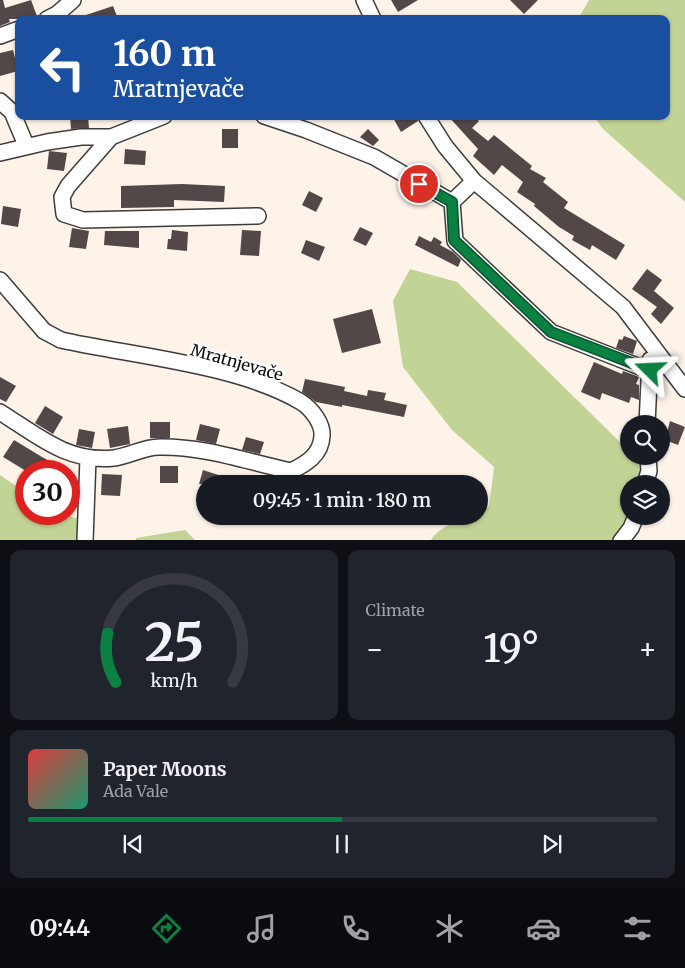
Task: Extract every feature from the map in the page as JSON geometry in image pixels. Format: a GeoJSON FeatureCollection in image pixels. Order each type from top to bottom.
{"type":"FeatureCollection","features":[{"type":"Feature","properties":{"kind":"street"},"geometry":{"type":"LineString","coordinates":[[52,15],[73,0]]}},
{"type":"Feature","properties":{"kind":"street"},"geometry":{"type":"LineString","coordinates":[[364,0],[371,15]]}},
{"type":"Feature","properties":{"kind":"street"},"geometry":{"type":"LineString","coordinates":[[0,36],[15,30]]}},
{"type":"Feature","properties":{"kind":"street"},"geometry":{"type":"LineString","coordinates":[[0,101],[12,112],[15,119]]}},
{"type":"Feature","properties":{"kind":"street"},"geometry":{"type":"LineString","coordinates":[[15,120],[26,145]]}},
{"type":"Feature","properties":{"kind":"street"},"geometry":{"type":"LineString","coordinates":[[0,153],[26,145],[81,137],[111,137],[154,120]]}},
{"type":"Feature","properties":{"kind":"street"},"geometry":{"type":"LineString","coordinates":[[276,120],[306,130],[374,158],[452,202]]}},
{"type":"Feature","properties":{"kind":"street"},"geometry":{"type":"LineString","coordinates":[[429,120],[445,146],[474,181],[623,307],[685,389]]}},
{"type":"Feature","properties":{"kind":"street"},"geometry":{"type":"LineString","coordinates":[[111,137],[68,186],[62,198],[64,214],[83,220],[258,216]]}},
{"type":"Feature","properties":{"kind":"street"},"geometry":{"type":"LineString","coordinates":[[474,181],[452,202],[454,240],[551,332],[650,370]]}},
{"type":"Feature","properties":{"kind":"street","name":"Mratnjevače"},"geometry":{"type":"LineString","coordinates":[[0,280],[44,331],[61,340],[215,370],[276,390],[303,403],[319,422],[322,430],[322,443],[312,459],[291,471],[205,450],[158,447],[115,458],[88,458],[65,453],[0,412]]}},
{"type":"Feature","properties":{"kind":"street"},"geometry":{"type":"LineString","coordinates":[[648,415],[650,344]]}},
{"type":"Feature","properties":{"kind":"street"},"geometry":{"type":"LineString","coordinates":[[85,540],[88,458]]}},
{"type":"Feature","properties":{"kind":"street"},"geometry":{"type":"LineString","coordinates":[[621,540],[632,525]]}},
{"type":"Feature","properties":{"kind":"green space"},"geometry":{"type":"Polygon","coordinates":[[[589,0],[685,0],[685,202],[602,128],[597,120],[670,120],[670,15],[580,15],[589,0]]]}},
{"type":"Feature","properties":{"kind":"green space"},"geometry":{"type":"Polygon","coordinates":[[[410,269],[457,282],[620,442],[620,465],[643,465],[649,471],[648,475],[620,475],[620,525],[626,525],[621,540],[431,540],[434,535],[450,525],[488,525],[488,507],[494,467],[452,430],[403,367],[393,301],[410,269]]]}},
{"type":"Feature","properties":{"kind":"green space"},"geometry":{"type":"Polygon","coordinates":[[[0,475],[15,485],[15,525],[80,525],[80,519],[86,521],[85,540],[0,540],[0,475]]]}},
{"type":"Feature","properties":{"kind":"green space"},"geometry":{"type":"Polygon","coordinates":[[[185,530],[195,540],[136,540],[136,538],[185,530]]]}},
{"type":"Feature","properties":{"kind":"building"},"geometry":{"type":"Polygon","coordinates":[[[0,0],[3,0],[5,8],[31,0],[37,15],[15,15],[15,19],[9,19],[10,22],[0,26],[0,0]]]}},
{"type":"Feature","properties":{"kind":"building"},"geometry":{"type":"Polygon","coordinates":[[[391,0],[418,0],[398,12],[391,0]]]}},
{"type":"Feature","properties":{"kind":"building"},"geometry":{"type":"Polygon","coordinates":[[[510,0],[538,0],[524,14],[510,0]]]}},
{"type":"Feature","properties":{"kind":"building"},"geometry":{"type":"Polygon","coordinates":[[[113,6],[116,15],[86,15],[113,6]]]}},
{"type":"Feature","properties":{"kind":"building"},"geometry":{"type":"Polygon","coordinates":[[[13,50],[15,72],[0,76],[0,53],[13,50]]]}},
{"type":"Feature","properties":{"kind":"building"},"geometry":{"type":"Polygon","coordinates":[[[70,120],[88,120],[89,128],[71,129],[70,120]]]}},
{"type":"Feature","properties":{"kind":"building"},"geometry":{"type":"Polygon","coordinates":[[[394,120],[418,120],[418,121],[401,132],[394,120]]]}},
{"type":"Feature","properties":{"kind":"building"},"geometry":{"type":"Polygon","coordinates":[[[452,120],[478,120],[472,128],[488,141],[494,135],[532,166],[530,169],[546,178],[543,182],[568,202],[564,208],[625,245],[616,260],[592,245],[590,250],[572,240],[574,236],[559,227],[534,206],[535,204],[517,192],[523,182],[502,165],[494,175],[473,156],[478,149],[452,120]]]}},
{"type":"Feature","properties":{"kind":"building"},"geometry":{"type":"Polygon","coordinates":[[[222,129],[238,129],[238,148],[222,148],[222,129]]]}},
{"type":"Feature","properties":{"kind":"building"},"geometry":{"type":"Polygon","coordinates":[[[368,129],[379,140],[373,146],[360,137],[368,129]]]}},
{"type":"Feature","properties":{"kind":"building"},"geometry":{"type":"Polygon","coordinates":[[[125,149],[146,151],[145,165],[124,164],[125,149]]]}},
{"type":"Feature","properties":{"kind":"building"},"geometry":{"type":"Polygon","coordinates":[[[49,151],[67,153],[64,171],[47,169],[49,151]]]}},
{"type":"Feature","properties":{"kind":"building"},"geometry":{"type":"Polygon","coordinates":[[[182,184],[225,186],[224,202],[174,200],[174,207],[121,208],[121,186],[182,184]]]}},
{"type":"Feature","properties":{"kind":"building"},"geometry":{"type":"Polygon","coordinates":[[[309,191],[323,198],[316,212],[302,205],[309,191]]]}},
{"type":"Feature","properties":{"kind":"building"},"geometry":{"type":"Polygon","coordinates":[[[3,206],[21,209],[18,227],[1,224],[3,206]]]}},
{"type":"Feature","properties":{"kind":"building"},"geometry":{"type":"Polygon","coordinates":[[[360,227],[373,233],[366,246],[353,240],[360,227]]]}},
{"type":"Feature","properties":{"kind":"building"},"geometry":{"type":"Polygon","coordinates":[[[72,228],[89,231],[86,249],[69,247],[72,228]]]}},
{"type":"Feature","properties":{"kind":"building"},"geometry":{"type":"Polygon","coordinates":[[[172,230],[188,232],[187,251],[167,249],[168,239],[171,239],[172,230]]]}},
{"type":"Feature","properties":{"kind":"building"},"geometry":{"type":"Polygon","coordinates":[[[242,230],[261,231],[259,256],[240,255],[242,230]]]}},
{"type":"Feature","properties":{"kind":"building"},"geometry":{"type":"Polygon","coordinates":[[[105,231],[139,231],[139,248],[104,245],[105,231]]]}},
{"type":"Feature","properties":{"kind":"building"},"geometry":{"type":"Polygon","coordinates":[[[419,236],[431,242],[434,237],[442,242],[440,245],[453,252],[461,260],[458,267],[415,245],[419,236]]]}},
{"type":"Feature","properties":{"kind":"building"},"geometry":{"type":"Polygon","coordinates":[[[306,240],[325,247],[319,261],[301,253],[306,240]]]}},
{"type":"Feature","properties":{"kind":"building"},"geometry":{"type":"Polygon","coordinates":[[[647,269],[662,280],[654,291],[674,308],[661,324],[651,314],[657,307],[632,289],[647,269]]]}},
{"type":"Feature","properties":{"kind":"building"},"geometry":{"type":"Polygon","coordinates":[[[372,309],[381,343],[342,353],[333,319],[372,309]]]}},
{"type":"Feature","properties":{"kind":"building"},"geometry":{"type":"Polygon","coordinates":[[[624,336],[637,341],[633,354],[616,348],[619,339],[622,340],[624,336]]]}},
{"type":"Feature","properties":{"kind":"building"},"geometry":{"type":"Polygon","coordinates":[[[594,362],[622,374],[623,371],[639,377],[636,384],[639,385],[639,400],[631,397],[629,403],[602,393],[600,400],[581,392],[594,362]]]}},
{"type":"Feature","properties":{"kind":"building"},"geometry":{"type":"Polygon","coordinates":[[[0,377],[16,386],[6,402],[0,399],[0,377]]]}},
{"type":"Feature","properties":{"kind":"building"},"geometry":{"type":"Polygon","coordinates":[[[305,379],[345,387],[344,391],[367,396],[368,390],[386,393],[384,400],[407,405],[404,417],[316,402],[302,392],[305,379]]]}},
{"type":"Feature","properties":{"kind":"building"},"geometry":{"type":"Polygon","coordinates":[[[45,406],[63,417],[53,434],[35,423],[45,406]]]}},
{"type":"Feature","properties":{"kind":"building"},"geometry":{"type":"Polygon","coordinates":[[[670,421],[685,427],[678,445],[670,442],[670,421]]]}},
{"type":"Feature","properties":{"kind":"building"},"geometry":{"type":"Polygon","coordinates":[[[150,422],[170,422],[170,438],[150,438],[150,422]]]}},
{"type":"Feature","properties":{"kind":"building"},"geometry":{"type":"Polygon","coordinates":[[[200,424],[220,429],[216,444],[196,440],[200,424]]]}},
{"type":"Feature","properties":{"kind":"building"},"geometry":{"type":"Polygon","coordinates":[[[128,426],[130,444],[110,448],[107,429],[128,426]]]}},
{"type":"Feature","properties":{"kind":"building"},"geometry":{"type":"Polygon","coordinates":[[[79,429],[95,432],[92,448],[76,445],[79,429]]]}},
{"type":"Feature","properties":{"kind":"building"},"geometry":{"type":"Polygon","coordinates":[[[246,437],[264,442],[260,454],[242,450],[246,437]]]}},
{"type":"Feature","properties":{"kind":"building"},"geometry":{"type":"Polygon","coordinates":[[[14,440],[47,460],[15,460],[15,464],[3,457],[14,440]]]}},
{"type":"Feature","properties":{"kind":"building"},"geometry":{"type":"Polygon","coordinates":[[[160,466],[178,466],[178,483],[160,483],[160,466]]]}},
{"type":"Feature","properties":{"kind":"building"},"geometry":{"type":"Polygon","coordinates":[[[203,470],[218,475],[202,475],[203,470]]]}},
{"type":"Feature","properties":{"kind":"building"},"geometry":{"type":"Polygon","coordinates":[[[102,474],[122,475],[120,496],[101,495],[102,474]]]}},
{"type":"Feature","properties":{"kind":"route"},"geometry":{"type":"LineString","coordinates":[[419,184],[452,202],[454,240],[551,332],[650,370]]}}]}
